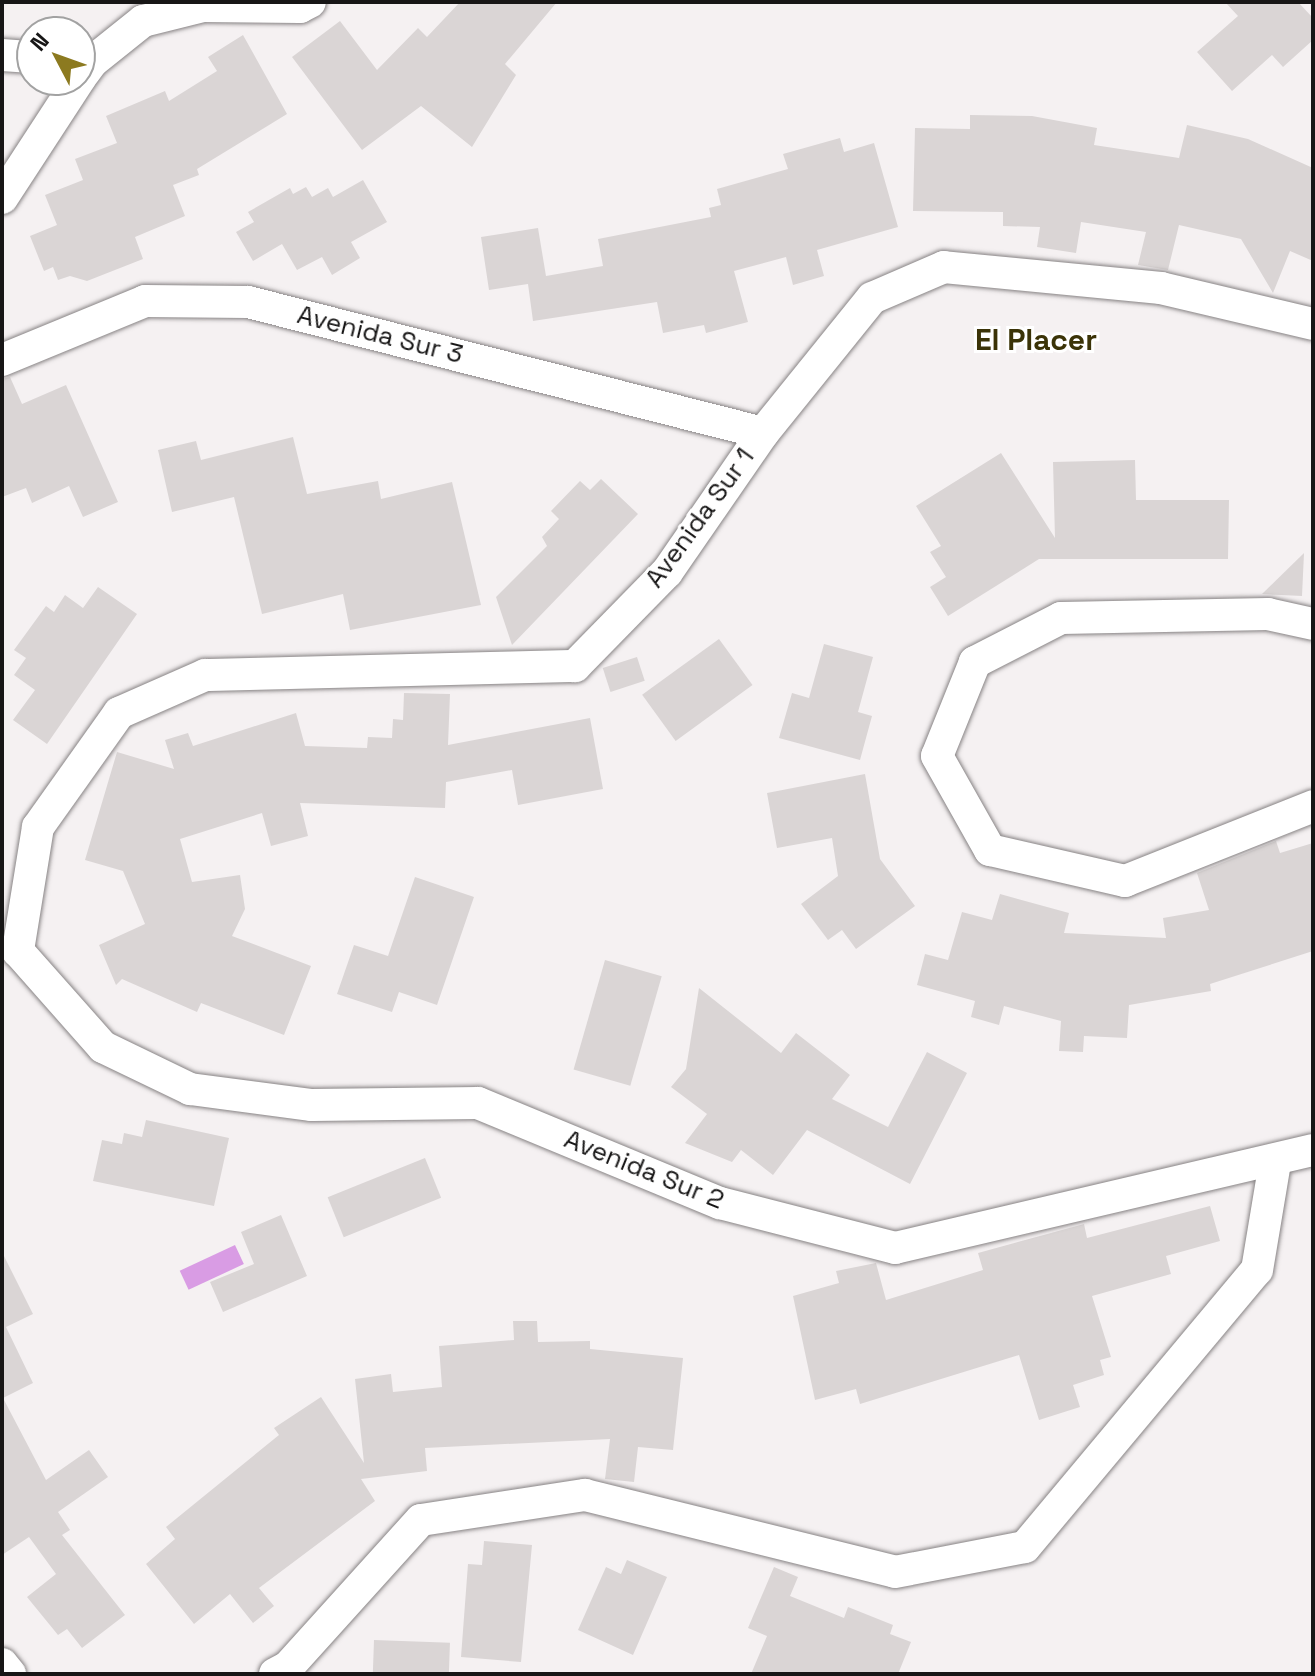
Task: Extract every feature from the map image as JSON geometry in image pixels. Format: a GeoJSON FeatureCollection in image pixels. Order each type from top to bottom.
{"type":"FeatureCollection","features":[{"type":"Feature","properties":{"kind":"street"},"geometry":{"type":"LineString","coordinates":[[96,59],[143,21],[203,6],[300,7],[310,2]]}},
{"type":"Feature","properties":{"kind":"street"},"geometry":{"type":"LineString","coordinates":[[2,198],[67,96]]}},
{"type":"Feature","properties":{"kind":"street","name":"Avenida Sur 1"},"geometry":{"type":"LineString","coordinates":[[18,951],[38,827],[119,713],[205,675],[575,666],[667,572],[763,433],[872,298],[944,267],[1161,288],[1313,324]]}},
{"type":"Feature","properties":{"kind":"street","name":"Avenida Sur 3"},"geometry":{"type":"LineString","coordinates":[[2,360],[145,301],[248,302],[763,433]]}},
{"type":"Feature","properties":{"kind":"street"},"geometry":{"type":"LineString","coordinates":[[1313,624],[1268,614],[1061,618],[975,662],[937,756],[990,850],[1125,881],[1313,806]]}},
{"type":"Feature","properties":{"kind":"street","name":"Avenida Sur 2"},"geometry":{"type":"LineString","coordinates":[[18,951],[103,1047],[190,1089],[312,1105],[478,1103],[720,1203],[895,1248],[1275,1162],[1313,1150]]}},
{"type":"Feature","properties":{"kind":"street"},"geometry":{"type":"LineString","coordinates":[[275,1674],[288,1667],[421,1520],[585,1495],[895,1572],[1025,1547],[1257,1270],[1275,1162]]}},
{"type":"Feature","properties":{"kind":"street"},"geometry":{"type":"LineString","coordinates":[[2,1664],[10,1674]]}},
{"type":"Feature","properties":{"kind":"shaded area"},"geometry":{"type":"Polygon","coordinates":[[[235,1245],[244,1264],[189,1290],[180,1271],[235,1245]]]}},
{"type":"Feature","properties":{"kind":"building"},"geometry":{"type":"Polygon","coordinates":[[[460,2],[557,2],[505,64],[516,75],[472,147],[421,106],[362,150],[292,57],[340,21],[377,70],[418,28],[427,37],[460,2]]]}},
{"type":"Feature","properties":{"kind":"building"},"geometry":{"type":"Polygon","coordinates":[[[1225,2],[1298,2],[1313,18],[1313,40],[1283,67],[1272,55],[1232,91],[1197,52],[1238,16],[1225,2]]]}},
{"type":"Feature","properties":{"kind":"building"},"geometry":{"type":"Polygon","coordinates":[[[243,35],[287,114],[197,169],[199,175],[173,185],[185,216],[135,237],[143,259],[87,281],[70,276],[58,280],[53,267],[44,271],[30,236],[57,225],[45,195],[83,180],[75,159],[117,143],[106,116],[165,91],[169,101],[217,71],[208,57],[243,35]]]}},
{"type":"Feature","properties":{"kind":"building"},"geometry":{"type":"Polygon","coordinates":[[[970,115],[1032,116],[1097,128],[1094,145],[1179,158],[1187,125],[1248,139],[1313,168],[1313,261],[1290,251],[1273,293],[1241,239],[1179,225],[1168,270],[1138,265],[1146,232],[1081,222],[1076,253],[1037,247],[1040,227],[1003,226],[1003,212],[913,211],[915,128],[970,129],[970,115]]]}},
{"type":"Feature","properties":{"kind":"building"},"geometry":{"type":"Polygon","coordinates":[[[840,138],[844,152],[874,143],[898,227],[817,250],[824,276],[793,285],[786,257],[734,271],[748,322],[706,333],[704,325],[663,333],[657,302],[533,321],[528,284],[489,290],[481,237],[538,228],[546,276],[603,266],[598,239],[711,217],[709,208],[721,205],[717,189],[788,169],[783,154],[840,138]]]}},
{"type":"Feature","properties":{"kind":"building"},"geometry":{"type":"Polygon","coordinates":[[[363,180],[387,222],[351,242],[360,258],[332,275],[322,257],[297,270],[282,244],[253,261],[236,232],[254,222],[248,212],[290,188],[293,194],[306,187],[312,197],[328,188],[333,197],[363,180]]]}},
{"type":"Feature","properties":{"kind":"building"},"geometry":{"type":"Polygon","coordinates":[[[10,377],[22,404],[66,385],[118,502],[83,517],[69,486],[32,503],[26,488],[2,497],[2,379],[10,377]]]}},
{"type":"Feature","properties":{"kind":"building"},"geometry":{"type":"Polygon","coordinates":[[[293,437],[307,494],[378,481],[381,499],[452,482],[481,605],[350,630],[343,594],[262,614],[234,497],[172,512],[158,450],[196,441],[201,460],[293,437]]]}},
{"type":"Feature","properties":{"kind":"building"},"geometry":{"type":"Polygon","coordinates":[[[1001,453],[1055,538],[1053,462],[1135,460],[1136,500],[1229,500],[1228,559],[1039,559],[948,616],[930,587],[946,577],[930,552],[941,546],[916,506],[1001,453]]]}},
{"type":"Feature","properties":{"kind":"building"},"geometry":{"type":"Polygon","coordinates":[[[601,479],[638,514],[512,645],[496,597],[547,546],[542,537],[559,519],[551,511],[580,481],[590,490],[601,479]]]}},
{"type":"Feature","properties":{"kind":"building"},"geometry":{"type":"Polygon","coordinates":[[[1304,553],[1302,596],[1262,594],[1304,553]]]}},
{"type":"Feature","properties":{"kind":"building"},"geometry":{"type":"Polygon","coordinates":[[[98,587],[137,614],[47,744],[13,720],[35,690],[14,675],[26,658],[14,650],[46,606],[54,612],[65,595],[83,608],[98,587]]]}},
{"type":"Feature","properties":{"kind":"building"},"geometry":{"type":"Polygon","coordinates":[[[719,639],[753,685],[676,741],[642,695],[719,639]]]}},
{"type":"Feature","properties":{"kind":"building"},"geometry":{"type":"Polygon","coordinates":[[[824,644],[873,657],[858,712],[872,716],[860,760],[779,738],[792,693],[809,698],[824,644]]]}},
{"type":"Feature","properties":{"kind":"building"},"geometry":{"type":"Polygon","coordinates":[[[637,657],[645,681],[610,692],[603,668],[637,657]]]}},
{"type":"Feature","properties":{"kind":"building"},"geometry":{"type":"Polygon","coordinates":[[[404,693],[450,694],[448,745],[590,718],[603,789],[518,805],[512,770],[446,782],[445,808],[300,803],[308,836],[271,846],[262,813],[180,839],[192,882],[240,875],[245,909],[232,936],[311,966],[284,1035],[201,1003],[197,1012],[122,979],[116,985],[99,945],[145,924],[123,871],[85,860],[117,752],[174,769],[165,740],[188,733],[193,746],[296,713],[305,746],[367,748],[368,737],[392,738],[393,719],[403,720],[404,693]]]}},
{"type":"Feature","properties":{"kind":"building"},"geometry":{"type":"Polygon","coordinates":[[[865,774],[880,859],[915,906],[856,949],[842,930],[828,940],[801,904],[838,876],[832,838],[777,848],[767,793],[865,774]]]}},
{"type":"Feature","properties":{"kind":"building"},"geometry":{"type":"Polygon","coordinates":[[[1276,841],[1280,853],[1313,843],[1313,951],[1210,984],[1211,991],[1129,1005],[1127,1038],[1084,1036],[1083,1052],[1059,1051],[1061,1021],[1004,1006],[999,1025],[971,1017],[975,1001],[917,985],[925,954],[948,960],[962,912],[992,920],[1000,894],[1069,913],[1064,933],[1166,938],[1163,918],[1209,910],[1197,873],[1276,841]]]}},
{"type":"Feature","properties":{"kind":"building"},"geometry":{"type":"Polygon","coordinates":[[[415,877],[474,897],[437,1005],[399,992],[392,1012],[337,994],[354,945],[388,956],[415,877]]]}},
{"type":"Feature","properties":{"kind":"building"},"geometry":{"type":"Polygon","coordinates":[[[605,960],[662,976],[630,1086],[574,1070],[605,960]]]}},
{"type":"Feature","properties":{"kind":"building"},"geometry":{"type":"Polygon","coordinates":[[[699,988],[781,1053],[796,1033],[850,1075],[832,1099],[888,1127],[927,1052],[967,1073],[910,1184],[807,1130],[773,1175],[741,1150],[732,1162],[685,1143],[707,1114],[671,1087],[686,1069],[699,988]]]}},
{"type":"Feature","properties":{"kind":"building"},"geometry":{"type":"Polygon","coordinates":[[[146,1120],[229,1138],[214,1206],[93,1181],[102,1140],[122,1144],[124,1133],[142,1137],[146,1120]]]}},
{"type":"Feature","properties":{"kind":"building"},"geometry":{"type":"Polygon","coordinates":[[[425,1158],[441,1198],[344,1237],[328,1197],[425,1158]]]}},
{"type":"Feature","properties":{"kind":"building"},"geometry":{"type":"Polygon","coordinates":[[[1210,1206],[1220,1241],[1166,1256],[1171,1274],[1092,1296],[1111,1357],[1100,1360],[1104,1375],[1073,1385],[1080,1407],[1039,1420],[1019,1355],[860,1404],[856,1389],[815,1400],[793,1296],[839,1283],[836,1271],[876,1263],[886,1300],[983,1270],[978,1253],[1084,1224],[1087,1238],[1210,1206]]]}},
{"type":"Feature","properties":{"kind":"building"},"geometry":{"type":"Polygon","coordinates":[[[281,1215],[307,1276],[223,1312],[210,1282],[254,1264],[241,1232],[281,1215]]]}},
{"type":"Feature","properties":{"kind":"building"},"geometry":{"type":"Polygon","coordinates":[[[2,1252],[33,1314],[6,1327],[33,1383],[3,1398],[46,1480],[89,1450],[108,1477],[58,1512],[70,1530],[62,1535],[125,1615],[82,1648],[67,1629],[58,1635],[27,1597],[56,1574],[29,1537],[2,1555],[2,1252]]]}},
{"type":"Feature","properties":{"kind":"building"},"geometry":{"type":"Polygon","coordinates":[[[513,1321],[537,1321],[538,1342],[590,1341],[590,1349],[683,1358],[673,1450],[638,1447],[634,1482],[605,1479],[610,1439],[425,1448],[427,1471],[361,1479],[375,1501],[259,1588],[274,1606],[253,1623],[230,1594],[194,1624],[146,1564],[175,1539],[166,1527],[279,1435],[274,1428],[321,1397],[364,1463],[355,1379],[391,1374],[393,1392],[442,1387],[439,1346],[514,1340],[513,1321]]]}},
{"type":"Feature","properties":{"kind":"building"},"geometry":{"type":"Polygon","coordinates":[[[484,1541],[532,1545],[521,1662],[461,1657],[468,1564],[482,1565],[484,1541]]]}},
{"type":"Feature","properties":{"kind":"building"},"geometry":{"type":"Polygon","coordinates":[[[627,1560],[667,1577],[633,1655],[578,1630],[606,1567],[621,1574],[627,1560]]]}},
{"type":"Feature","properties":{"kind":"building"},"geometry":{"type":"Polygon","coordinates":[[[774,1567],[798,1577],[790,1596],[844,1618],[848,1607],[893,1625],[890,1634],[911,1642],[898,1674],[751,1674],[767,1636],[748,1628],[774,1567]]]}},
{"type":"Feature","properties":{"kind":"building"},"geometry":{"type":"Polygon","coordinates":[[[374,1640],[450,1643],[449,1674],[373,1674],[374,1640]]]}},
{"type":"Feature","properties":{"kind":"district","name":"El Placer"},"geometry":{"type":"Point","coordinates":[1036,340]}}]}
